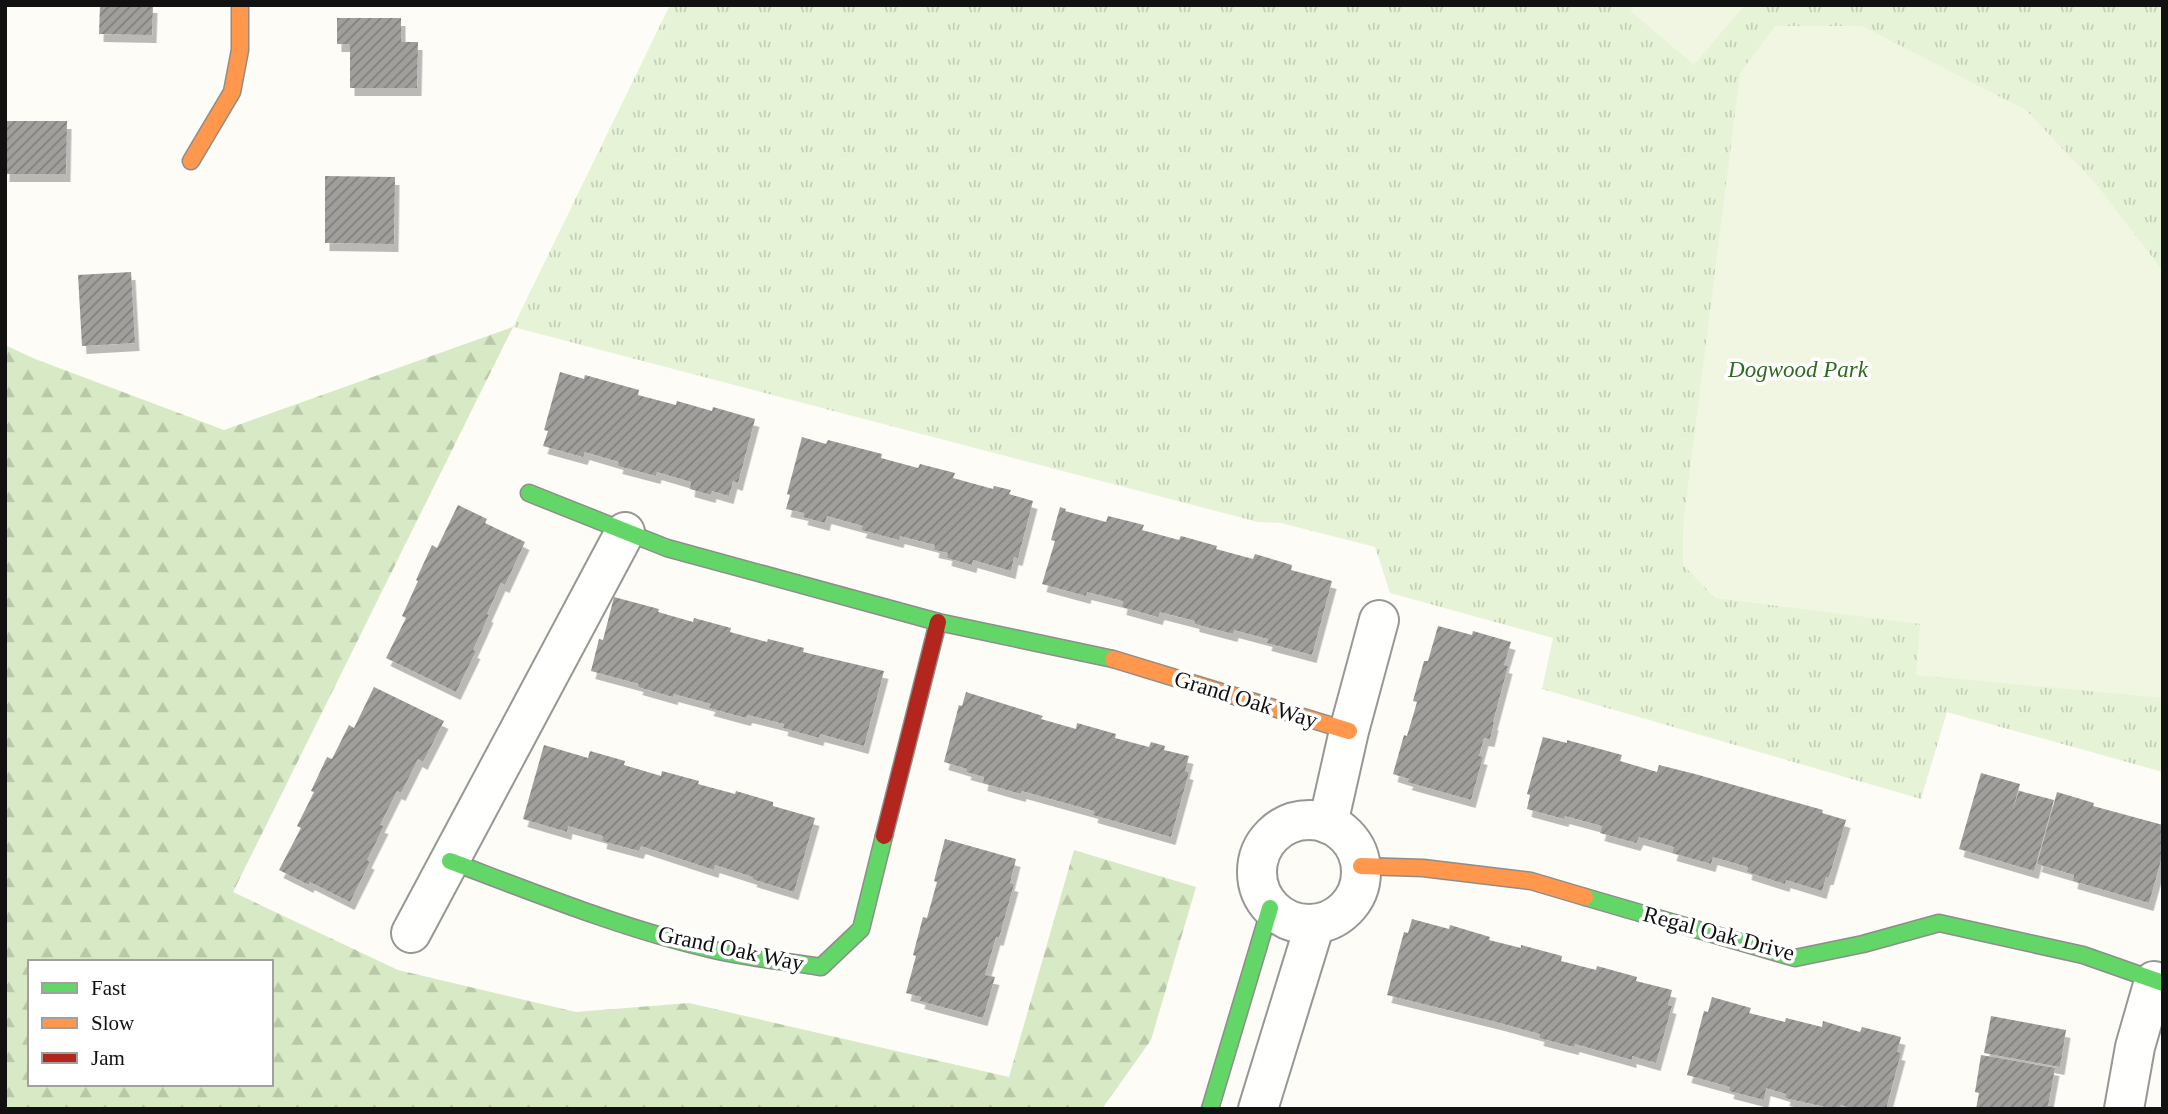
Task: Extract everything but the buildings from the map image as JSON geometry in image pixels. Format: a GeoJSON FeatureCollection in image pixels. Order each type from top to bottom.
{"type":"FeatureCollection","features":[{"type":"Feature","properties":{"kind":"street"},"geometry":{"type":"LineString","coordinates":[[191,161],[232,92],[240,50],[240,5]]}},
{"type":"Feature","properties":{"kind":"street","name":"Grand Oak Way"},"geometry":{"type":"LineString","coordinates":[[529,493],[667,548],[938,622],[1119,660],[1349,731]]}},
{"type":"Feature","properties":{"kind":"street"},"geometry":{"type":"LineString","coordinates":[[411,933],[625,533]]}},
{"type":"Feature","properties":{"kind":"street","name":"Grand Oak Way"},"geometry":{"type":"LineString","coordinates":[[1328,824],[1349,731],[1379,620]]}},
{"type":"Feature","properties":{"kind":"street","name":"Grand Oak Way"},"geometry":{"type":"LineString","coordinates":[[450,861],[551,900],[699,946],[821,967],[861,929],[938,622]]}},
{"type":"Feature","properties":{"kind":"street"},"geometry":{"type":"LineString","coordinates":[[1310,820],[1328,824],[1349,839],[1356,849],[1361,866],[1357,892],[1348,906],[1334,918],[1315,924],[1285,919],[1270,908],[1258,887],[1256,876],[1258,857],[1267,841],[1284,826],[1310,820]]}},
{"type":"Feature","properties":{"kind":"street","name":"Regal Oak Drive"},"geometry":{"type":"LineString","coordinates":[[1361,866],[1423,868],[1531,881],[1795,958],[1863,944],[1939,923],[2083,956],[2158,982],[2135,1047],[2124,1109]]}},
{"type":"Feature","properties":{"kind":"street"},"geometry":{"type":"LineString","coordinates":[[1210,1109],[1270,908]]}},
{"type":"Feature","properties":{"kind":"street"},"geometry":{"type":"LineString","coordinates":[[1258,1109],[1315,924]]}},
{"type":"Feature","properties":{"kind":"green space","name":"Dogwood Park"},"geometry":{"type":"Polygon","coordinates":[[[670,5],[2163,5],[2163,772],[1947,712],[1921,799],[1542,689],[1553,638],[1390,593],[1375,547],[1281,523],[1258,522],[513,327],[670,5]]]}},
{"type":"Feature","properties":{"kind":"green space"},"geometry":{"type":"Polygon","coordinates":[[[1635,5],[1745,5],[1694,65],[1630,11],[1635,5]]]}},
{"type":"Feature","properties":{"kind":"green space"},"geometry":{"type":"Polygon","coordinates":[[[1775,26],[1862,26],[2026,110],[2095,183],[2163,271],[2163,698],[1916,675],[1920,624],[1715,598],[1683,565],[1683,525],[1740,73],[1775,26]]]}},
{"type":"Feature","properties":{"kind":"green space"},"geometry":{"type":"Polygon","coordinates":[[[513,327],[233,892],[398,970],[576,1012],[689,1003],[1009,1077],[1074,850],[1196,887],[1151,1040],[1102,1109],[5,1109],[5,345],[35,359],[224,430],[513,327]]]}},
{"type":"Feature","properties":{"kind":"traffic: fast"},"geometry":{"type":"LineString","coordinates":[[529,493],[667,548],[938,622],[1113,659]]}},
{"type":"Feature","properties":{"kind":"traffic: fast"},"geometry":{"type":"LineString","coordinates":[[450,861],[578,909],[677,941],[737,955],[821,967],[861,929],[884,836]]}},
{"type":"Feature","properties":{"kind":"traffic: fast"},"geometry":{"type":"LineString","coordinates":[[1585,897],[1795,958],[1863,944],[1939,923],[2083,955],[2163,983]]}},
{"type":"Feature","properties":{"kind":"traffic: fast"},"geometry":{"type":"LineString","coordinates":[[1210,1109],[1270,908]]}},
{"type":"Feature","properties":{"kind":"traffic: slow"},"geometry":{"type":"LineString","coordinates":[[191,161],[232,92],[240,50],[240,5]]}},
{"type":"Feature","properties":{"kind":"traffic: slow"},"geometry":{"type":"LineString","coordinates":[[1113,659],[1349,731]]}},
{"type":"Feature","properties":{"kind":"traffic: slow"},"geometry":{"type":"LineString","coordinates":[[1361,866],[1423,868],[1531,881],[1585,897]]}},
{"type":"Feature","properties":{"kind":"traffic: jam"},"geometry":{"type":"LineString","coordinates":[[884,836],[938,622]]}}]}
